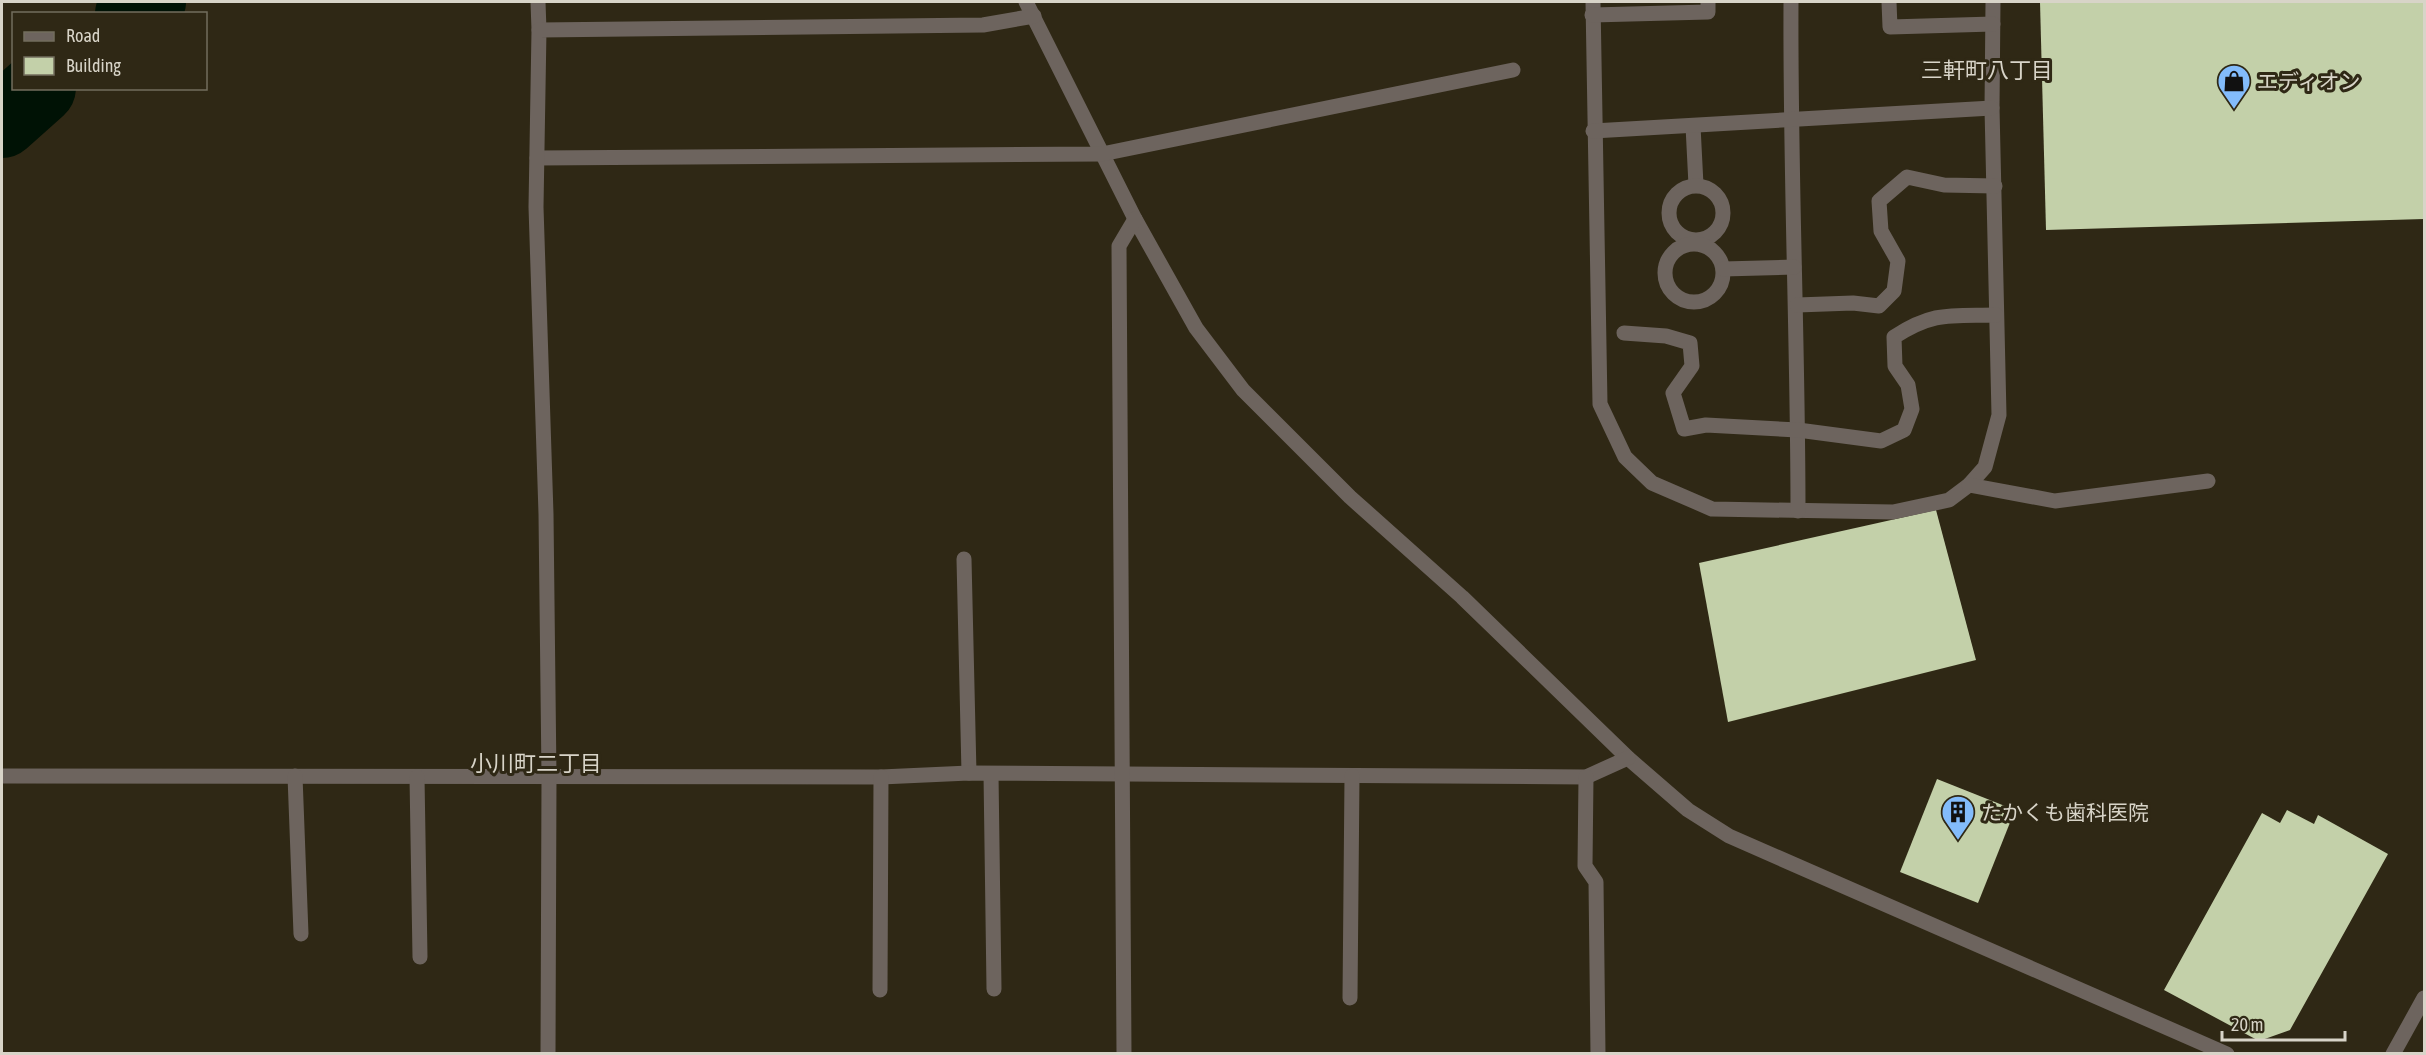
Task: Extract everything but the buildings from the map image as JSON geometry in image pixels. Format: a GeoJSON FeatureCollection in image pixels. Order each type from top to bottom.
{"type":"FeatureCollection","features":[{"type":"Feature","properties":{"kind":"street"},"geometry":{"type":"LineString","coordinates":[[538,2],[536,207],[546,514],[549,777],[548,1053]]}},
{"type":"Feature","properties":{"kind":"street"},"geometry":{"type":"LineString","coordinates":[[1026,2],[1135,219],[1196,328],[1243,390],[1350,497],[1462,597],[1628,758],[1688,810],[1729,836],[2228,1053]]}},
{"type":"Feature","properties":{"kind":"street"},"geometry":{"type":"LineString","coordinates":[[1708,2],[1708,12],[1592,8],[1600,404],[1625,457],[1652,483],[1712,509],[1893,512],[1949,500],[1969,485],[1985,467],[1999,414],[1992,108],[1993,2]]}},
{"type":"Feature","properties":{"kind":"street"},"geometry":{"type":"LineString","coordinates":[[1791,2],[1790,120],[1797,305],[1798,511]]}},
{"type":"Feature","properties":{"kind":"street"},"geometry":{"type":"LineString","coordinates":[[1889,2],[1890,27],[1993,24]]}},
{"type":"Feature","properties":{"kind":"street"},"geometry":{"type":"LineString","coordinates":[[539,30],[983,25],[1034,16]]}},
{"type":"Feature","properties":{"kind":"street"},"geometry":{"type":"LineString","coordinates":[[537,158],[1102,154],[1513,70]]}},
{"type":"Feature","properties":{"kind":"street"},"geometry":{"type":"LineString","coordinates":[[1593,131],[1992,108]]}},
{"type":"Feature","properties":{"kind":"street"},"geometry":{"type":"LineString","coordinates":[[1693,126],[1696,185]]}},
{"type":"Feature","properties":{"kind":"street"},"geometry":{"type":"LineString","coordinates":[[1797,305],[1853,303],[1879,306],[1894,291],[1898,261],[1881,231],[1879,201],[1907,177],[1944,185],[1995,186]]}},
{"type":"Feature","properties":{"kind":"street"},"geometry":{"type":"LineString","coordinates":[[1692,242],[1675,251],[1665,268],[1665,279],[1675,296],[1694,302],[1713,297],[1723,280],[1721,261],[1710,248],[1692,242],[1684,238],[1671,224],[1669,207],[1678,192],[1696,185],[1713,191],[1722,205],[1723,214],[1717,231],[1692,242]]}},
{"type":"Feature","properties":{"kind":"street"},"geometry":{"type":"LineString","coordinates":[[1124,1053],[1119,246],[1135,219]]}},
{"type":"Feature","properties":{"kind":"street"},"geometry":{"type":"LineString","coordinates":[[1723,270],[1794,267]]}},
{"type":"Feature","properties":{"kind":"street"},"geometry":{"type":"LineString","coordinates":[[1624,333],[1666,336],[1690,343],[1692,366],[1673,393],[1684,429],[1706,425],[1798,430],[1881,441],[1904,430],[1912,409],[1908,385],[1895,366],[1894,338],[1913,325],[1940,315],[1996,315]]}},
{"type":"Feature","properties":{"kind":"street"},"geometry":{"type":"LineString","coordinates":[[1969,485],[2055,501],[2208,481]]}},
{"type":"Feature","properties":{"kind":"street"},"geometry":{"type":"LineString","coordinates":[[964,560],[969,773]]}},
{"type":"Feature","properties":{"kind":"street"},"geometry":{"type":"LineString","coordinates":[[2,776],[881,777],[969,773],[1121,773],[1586,777],[1628,758]]}},
{"type":"Feature","properties":{"kind":"street"},"geometry":{"type":"LineString","coordinates":[[991,774],[994,989]]}},
{"type":"Feature","properties":{"kind":"street"},"geometry":{"type":"LineString","coordinates":[[295,776],[301,934]]}},
{"type":"Feature","properties":{"kind":"street"},"geometry":{"type":"LineString","coordinates":[[1350,998],[1353,776]]}},
{"type":"Feature","properties":{"kind":"street"},"geometry":{"type":"LineString","coordinates":[[417,777],[420,957]]}},
{"type":"Feature","properties":{"kind":"street"},"geometry":{"type":"LineString","coordinates":[[880,990],[881,777]]}},
{"type":"Feature","properties":{"kind":"street"},"geometry":{"type":"LineString","coordinates":[[1586,777],[1585,866],[1596,882],[1598,1053]]}},
{"type":"Feature","properties":{"kind":"street"},"geometry":{"type":"LineString","coordinates":[[2393,1053],[2424,999]]}},
{"type":"Feature","properties":{"kind":"waterway"},"geometry":{"type":"LineString","coordinates":[[135,12],[149,2]]}},
{"type":"Feature","properties":{"kind":"waterway"},"geometry":{"type":"LineString","coordinates":[[2,121],[37,90]]}},
{"type":"Feature","properties":{"kind":"place","name":"エディオン"},"geometry":{"type":"Point","coordinates":[2234,110]}},
{"type":"Feature","properties":{"kind":"place","name":"たかくも歯科医院"},"geometry":{"type":"Point","coordinates":[1958,841]}},
{"type":"Feature","properties":{"kind":"district","name":"三軒町八丁目"},"geometry":{"type":"Point","coordinates":[1987,70]}},
{"type":"Feature","properties":{"kind":"district","name":"小川町二丁目"},"geometry":{"type":"Point","coordinates":[536,763]}}]}
